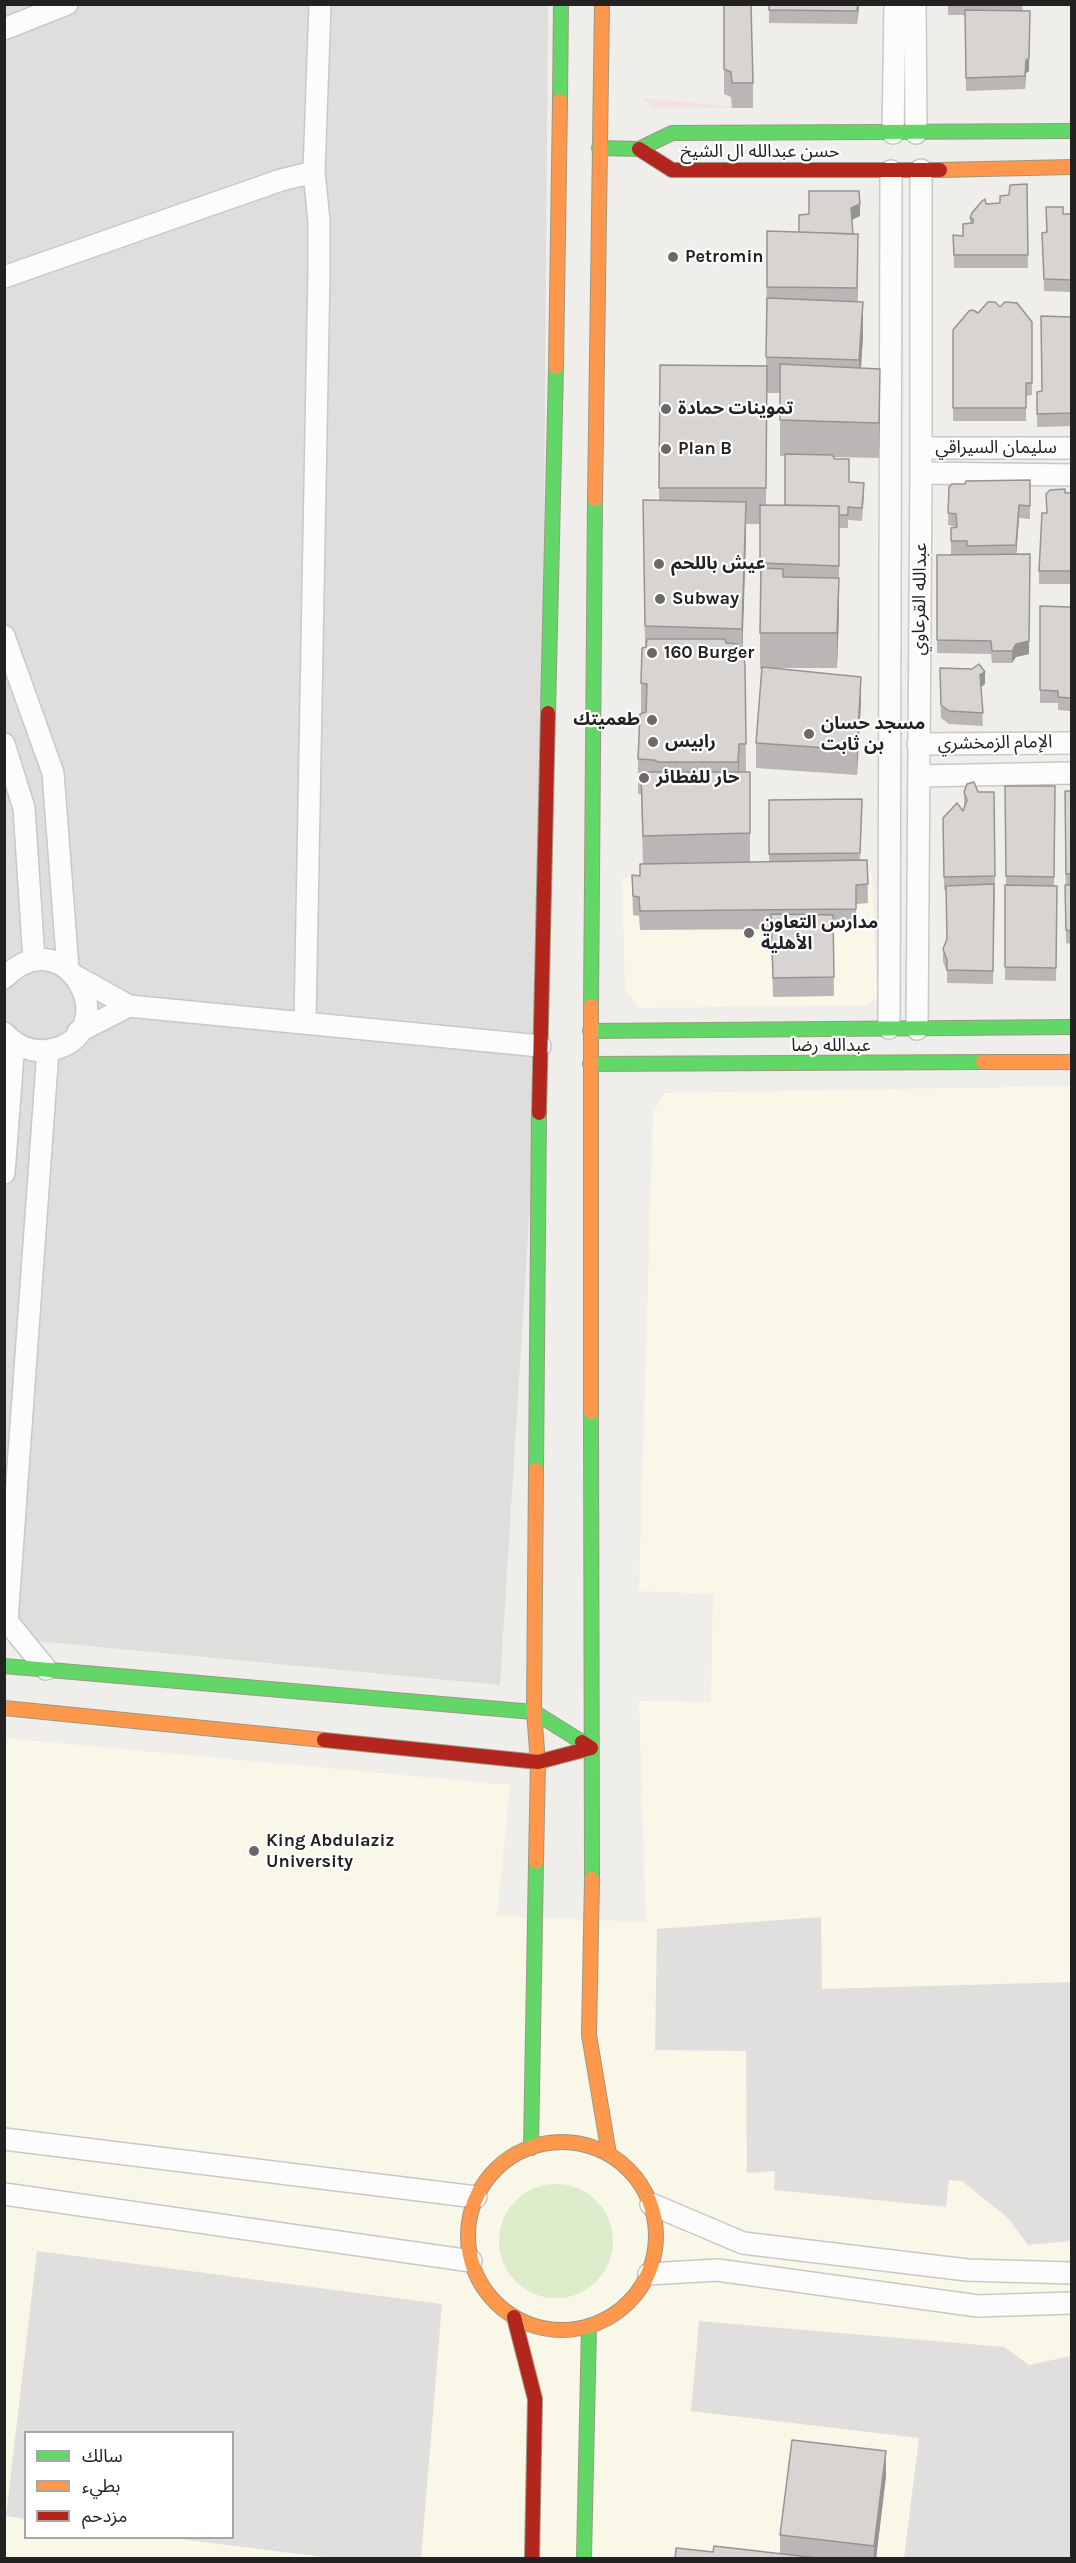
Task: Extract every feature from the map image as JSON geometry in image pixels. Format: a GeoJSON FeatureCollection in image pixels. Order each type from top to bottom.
{"type":"FeatureCollection","features":[{"type":"Feature","properties":{"kind":"main road"},"geometry":{"type":"LineString","coordinates":[[531,2148],[538,1762],[534,1712],[540,1046],[563,260],[561,4]]}},
{"type":"Feature","properties":{"kind":"main road"},"geometry":{"type":"LineString","coordinates":[[602,4],[599,148],[593,261],[590,1031],[592,1919],[589,2035],[609,2154]]}},
{"type":"Feature","properties":{"kind":"main road","name":"حسن عبدالله ال الشيخ"},"geometry":{"type":"LineString","coordinates":[[639,148],[672,133],[1071,131]]}},
{"type":"Feature","properties":{"kind":"main road"},"geometry":{"type":"LineString","coordinates":[[599,148],[639,148]]}},
{"type":"Feature","properties":{"kind":"main road","name":"حسن عبدالله ال الشيخ"},"geometry":{"type":"LineString","coordinates":[[639,148],[672,170],[891,171],[1071,167]]}},
{"type":"Feature","properties":{"kind":"main road","name":"عبدالله رضا"},"geometry":{"type":"LineString","coordinates":[[590,1064],[953,1046],[1071,1027]]}},
{"type":"Feature","properties":{"kind":"main road","name":"عبدالله رضا"},"geometry":{"type":"LineString","coordinates":[[590,1031],[917,1029],[953,1046],[1071,1062]]}},
{"type":"Feature","properties":{"kind":"main road"},"geometry":{"type":"LineString","coordinates":[[4,1665],[534,1712],[591,1748]]}},
{"type":"Feature","properties":{"kind":"main road"},"geometry":{"type":"LineString","coordinates":[[4,1708],[538,1762],[591,1748]]}},
{"type":"Feature","properties":{"kind":"main road"},"geometry":{"type":"LineString","coordinates":[[557,2142],[584,2145],[609,2154],[627,2167],[641,2184],[651,2204],[656,2227],[656,2243],[649,2274],[634,2297],[614,2315],[589,2326],[563,2330],[538,2327],[514,2317],[480,2283],[471,2260],[468,2229],[476,2198],[489,2176],[508,2159],[531,2148],[557,2142]]}},
{"type":"Feature","properties":{"kind":"main road"},"geometry":{"type":"LineString","coordinates":[[514,2317],[535,2399],[532,2559]]}},
{"type":"Feature","properties":{"kind":"main road"},"geometry":{"type":"LineString","coordinates":[[584,2559],[589,2326]]}},
{"type":"Feature","properties":{"kind":"street"},"geometry":{"type":"LineString","coordinates":[[4,29],[67,4]]}},
{"type":"Feature","properties":{"kind":"street"},"geometry":{"type":"LineString","coordinates":[[305,1023],[319,270],[319,221],[314,172],[320,4]]}},
{"type":"Feature","properties":{"kind":"street"},"geometry":{"type":"LineString","coordinates":[[893,133],[895,4]]}},
{"type":"Feature","properties":{"kind":"street"},"geometry":{"type":"LineString","coordinates":[[915,4],[916,133]]}},
{"type":"Feature","properties":{"kind":"street","name":"عبدالله القرعاوي"},"geometry":{"type":"LineString","coordinates":[[917,1029],[921,170]]}},
{"type":"Feature","properties":{"kind":"street","name":"عبدالله القرعاوي"},"geometry":{"type":"LineString","coordinates":[[889,1028],[891,171]]}},
{"type":"Feature","properties":{"kind":"street"},"geometry":{"type":"LineString","coordinates":[[4,277],[264,186],[314,172]]}},
{"type":"Feature","properties":{"kind":"street","name":"سليمان السيراقي"},"geometry":{"type":"LineString","coordinates":[[921,448],[1071,448]]}},
{"type":"Feature","properties":{"kind":"street","name":"سليمان السيراقي"},"geometry":{"type":"LineString","coordinates":[[921,473],[1071,475]]}},
{"type":"Feature","properties":{"kind":"street"},"geometry":{"type":"LineString","coordinates":[[4,636],[53,773],[72,973],[86,999],[83,1026],[78,1032]]}},
{"type":"Feature","properties":{"kind":"street","name":"الإمام الزمخشري"},"geometry":{"type":"LineString","coordinates":[[918,744],[1071,743]]}},
{"type":"Feature","properties":{"kind":"street"},"geometry":{"type":"LineString","coordinates":[[4,744],[24,808],[34,960]]}},
{"type":"Feature","properties":{"kind":"street","name":"الإمام الزمخشري"},"geometry":{"type":"LineString","coordinates":[[918,776],[1071,773]]}},
{"type":"Feature","properties":{"kind":"street"},"geometry":{"type":"LineString","coordinates":[[4,978],[22,964],[34,960],[57,963],[129,1006],[540,1046]]}},
{"type":"Feature","properties":{"kind":"street"},"geometry":{"type":"LineString","coordinates":[[9,1038],[24,1048],[48,1050],[59,1047],[78,1032],[129,1006]]}},
{"type":"Feature","properties":{"kind":"street"},"geometry":{"type":"LineString","coordinates":[[4,1173],[9,1038]]}},
{"type":"Feature","properties":{"kind":"street"},"geometry":{"type":"LineString","coordinates":[[46,1669],[6,1623],[48,1050]]}},
{"type":"Feature","properties":{"kind":"street"},"geometry":{"type":"LineString","coordinates":[[4,2139],[476,2198]]}},
{"type":"Feature","properties":{"kind":"street"},"geometry":{"type":"LineString","coordinates":[[4,2194],[471,2260]]}},
{"type":"Feature","properties":{"kind":"street"},"geometry":{"type":"LineString","coordinates":[[651,2204],[743,2243],[967,2270],[1071,2273]]}},
{"type":"Feature","properties":{"kind":"street"},"geometry":{"type":"LineString","coordinates":[[649,2274],[717,2270],[978,2306],[1071,2303]]}},
{"type":"Feature","properties":{"kind":"shaded area"},"geometry":{"type":"Polygon","coordinates":[[[4,5],[548,5],[540,1046],[500,1685],[5,1638],[4,5]]]}},
{"type":"Feature","properties":{"kind":"shaded area"},"geometry":{"type":"Polygon","coordinates":[[[642,98],[753,108],[652,108],[642,98]]]}},
{"type":"Feature","properties":{"kind":"shaded area","name":"مدارس التعاون الأهلية"},"geometry":{"type":"Polygon","coordinates":[[[872,874],[877,997],[866,1005],[640,1008],[625,989],[622,878],[872,874]]]}},
{"type":"Feature","properties":{"kind":"shaded area","name":"King Abdulaziz University"},"geometry":{"type":"Polygon","coordinates":[[[1071,1086],[1071,2558],[5,2558],[4,1738],[510,1785],[497,1916],[646,1922],[639,1701],[711,1702],[713,1594],[639,1591],[653,1112],[665,1093],[1071,1086]]]}},
{"type":"Feature","properties":{"kind":"shaded area"},"geometry":{"type":"Polygon","coordinates":[[[821,1917],[822,1989],[1071,1982],[1071,2241],[1028,2245],[1008,2218],[962,2181],[949,2180],[946,2207],[774,2190],[775,2171],[747,2173],[746,2051],[655,2050],[657,1929],[821,1917]]]}},
{"type":"Feature","properties":{"kind":"shaded area"},"geometry":{"type":"Polygon","coordinates":[[[37,2251],[442,2304],[421,2558],[332,2558],[179,2539],[234,2539],[234,2431],[24,2431],[24,2519],[6,2516],[37,2251]]]}},
{"type":"Feature","properties":{"kind":"shaded area"},"geometry":{"type":"Polygon","coordinates":[[[699,2321],[1004,2347],[1029,2365],[1071,2356],[1071,2558],[904,2558],[919,2438],[691,2411],[699,2321]]]}},
{"type":"Feature","properties":{"kind":"green space"},"geometry":{"type":"Polygon","coordinates":[[[556,2184],[578,2188],[596,2201],[609,2219],[613,2241],[609,2263],[596,2281],[578,2294],[556,2298],[534,2294],[516,2281],[503,2263],[499,2241],[503,2219],[516,2201],[534,2188],[556,2184]]]}},
{"type":"Feature","properties":{"kind":"building"},"geometry":{"type":"Polygon","coordinates":[[[724,4],[751,4],[753,83],[732,83],[731,72],[724,69],[724,4]]]}},
{"type":"Feature","properties":{"kind":"building"},"geometry":{"type":"Polygon","coordinates":[[[769,4],[858,4],[857,11],[769,10],[769,4]]]}},
{"type":"Feature","properties":{"kind":"building"},"geometry":{"type":"Polygon","coordinates":[[[965,10],[1030,11],[1029,58],[1026,60],[1025,76],[966,78],[965,10]]]}},
{"type":"Feature","properties":{"kind":"building"},"geometry":{"type":"Polygon","coordinates":[[[1027,184],[1028,255],[954,255],[953,235],[963,236],[963,224],[973,223],[973,219],[970,218],[972,213],[982,201],[985,199],[986,204],[1000,203],[1000,196],[1009,195],[1010,185],[1027,184]]]}},
{"type":"Feature","properties":{"kind":"building"},"geometry":{"type":"Polygon","coordinates":[[[809,191],[859,191],[860,204],[851,208],[853,234],[799,232],[799,215],[809,214],[809,191]]]}},
{"type":"Feature","properties":{"kind":"building"},"geometry":{"type":"Polygon","coordinates":[[[1046,207],[1063,207],[1063,214],[1071,214],[1071,280],[1044,279],[1042,233],[1047,232],[1046,207]]]}},
{"type":"Feature","properties":{"kind":"building"},"geometry":{"type":"Polygon","coordinates":[[[767,231],[858,234],[857,288],[767,287],[767,231]]]}},
{"type":"Feature","properties":{"kind":"building"},"geometry":{"type":"Polygon","coordinates":[[[767,298],[863,302],[859,360],[766,357],[767,298]]]}},
{"type":"Feature","properties":{"kind":"building"},"geometry":{"type":"Polygon","coordinates":[[[988,302],[995,302],[1000,307],[1005,302],[1017,303],[1032,322],[1032,383],[1026,383],[1026,408],[953,408],[953,330],[969,311],[973,310],[978,313],[988,302]]]}},
{"type":"Feature","properties":{"kind":"building"},"geometry":{"type":"Polygon","coordinates":[[[1041,316],[1071,317],[1071,413],[1037,414],[1037,392],[1042,391],[1041,316]]]}},
{"type":"Feature","properties":{"kind":"building"},"geometry":{"type":"Polygon","coordinates":[[[780,364],[880,369],[879,423],[780,420],[780,364]]]}},
{"type":"Feature","properties":{"kind":"building"},"geometry":{"type":"Polygon","coordinates":[[[660,365],[767,366],[766,488],[659,488],[660,365]]]}},
{"type":"Feature","properties":{"kind":"building"},"geometry":{"type":"Polygon","coordinates":[[[785,454],[832,455],[835,459],[849,459],[849,482],[864,483],[862,508],[848,507],[848,515],[839,515],[839,506],[785,505],[785,454]]]}},
{"type":"Feature","properties":{"kind":"building"},"geometry":{"type":"Polygon","coordinates":[[[1030,480],[1030,506],[1019,505],[1016,545],[967,546],[967,541],[951,541],[951,528],[957,527],[956,514],[948,513],[949,487],[952,484],[965,484],[966,481],[1030,480]]]}},
{"type":"Feature","properties":{"kind":"building"},"geometry":{"type":"Polygon","coordinates":[[[1065,489],[1065,493],[1071,493],[1071,571],[1039,571],[1042,513],[1047,513],[1046,494],[1050,490],[1065,489]]]}},
{"type":"Feature","properties":{"kind":"building"},"geometry":{"type":"Polygon","coordinates":[[[643,500],[746,502],[742,629],[645,626],[643,500]]]}},
{"type":"Feature","properties":{"kind":"building"},"geometry":{"type":"Polygon","coordinates":[[[760,505],[839,506],[839,566],[760,563],[760,505]]]}},
{"type":"Feature","properties":{"kind":"building"},"geometry":{"type":"Polygon","coordinates":[[[1030,554],[1029,641],[1016,644],[1012,651],[992,651],[991,641],[937,640],[937,555],[1030,554]]]}},
{"type":"Feature","properties":{"kind":"building"},"geometry":{"type":"Polygon","coordinates":[[[761,568],[783,569],[783,577],[839,578],[837,633],[760,633],[761,568]]]}},
{"type":"Feature","properties":{"kind":"building"},"geometry":{"type":"Polygon","coordinates":[[[1040,606],[1071,607],[1071,698],[1058,697],[1058,691],[1040,690],[1040,606]]]}},
{"type":"Feature","properties":{"kind":"building"},"geometry":{"type":"Polygon","coordinates":[[[647,639],[725,639],[726,643],[737,644],[738,652],[743,652],[746,744],[739,744],[738,762],[658,762],[638,759],[640,714],[646,712],[647,684],[641,683],[642,648],[646,647],[647,639]]]}},
{"type":"Feature","properties":{"kind":"building"},"geometry":{"type":"Polygon","coordinates":[[[979,664],[985,672],[980,675],[983,713],[949,711],[941,705],[940,668],[972,669],[979,664]]]}},
{"type":"Feature","properties":{"kind":"building","name":"مسجد حسان بن ثابت"},"geometry":{"type":"Polygon","coordinates":[[[762,667],[861,677],[857,750],[756,743],[762,667]]]}},
{"type":"Feature","properties":{"kind":"building"},"geometry":{"type":"Polygon","coordinates":[[[641,772],[750,772],[750,833],[643,836],[641,772]]]}},
{"type":"Feature","properties":{"kind":"building"},"geometry":{"type":"Polygon","coordinates":[[[974,782],[978,792],[994,792],[995,876],[944,877],[943,818],[957,803],[963,811],[967,800],[964,792],[967,784],[974,782]]]}},
{"type":"Feature","properties":{"kind":"building"},"geometry":{"type":"Polygon","coordinates":[[[1005,786],[1055,786],[1054,877],[1006,876],[1005,786]]]}},
{"type":"Feature","properties":{"kind":"building"},"geometry":{"type":"Polygon","coordinates":[[[1065,791],[1071,791],[1071,874],[1066,874],[1065,791]]]}},
{"type":"Feature","properties":{"kind":"building"},"geometry":{"type":"Polygon","coordinates":[[[862,799],[860,853],[769,854],[769,800],[862,799]]]}},
{"type":"Feature","properties":{"kind":"building"},"geometry":{"type":"Polygon","coordinates":[[[867,860],[868,884],[856,885],[856,909],[640,911],[639,897],[633,896],[632,875],[640,876],[640,864],[867,860]]]}},
{"type":"Feature","properties":{"kind":"building"},"geometry":{"type":"Polygon","coordinates":[[[994,884],[993,971],[947,970],[947,960],[943,949],[947,939],[946,886],[994,884]]]}},
{"type":"Feature","properties":{"kind":"building"},"geometry":{"type":"Polygon","coordinates":[[[1005,885],[1057,886],[1056,968],[1005,967],[1005,885]]]}},
{"type":"Feature","properties":{"kind":"building"},"geometry":{"type":"Polygon","coordinates":[[[1065,885],[1071,885],[1071,931],[1066,930],[1065,885]]]}},
{"type":"Feature","properties":{"kind":"building"},"geometry":{"type":"Polygon","coordinates":[[[771,914],[833,915],[834,977],[773,978],[771,914]]]}},
{"type":"Feature","properties":{"kind":"building"},"geometry":{"type":"Polygon","coordinates":[[[792,2440],[886,2451],[874,2546],[780,2535],[792,2440]]]}},
{"type":"Feature","properties":{"kind":"building"},"geometry":{"type":"Polygon","coordinates":[[[714,2546],[826,2559],[675,2559],[676,2548],[713,2552],[714,2546]]]}},
{"type":"Feature","properties":{"kind":"traffic: fast"},"geometry":{"type":"LineString","coordinates":[[560,101],[561,4]]}},
{"type":"Feature","properties":{"kind":"traffic: fast"},"geometry":{"type":"LineString","coordinates":[[599,148],[639,149],[672,133],[1072,131]]}},
{"type":"Feature","properties":{"kind":"traffic: fast"},"geometry":{"type":"LineString","coordinates":[[548,713],[556,367]]}},
{"type":"Feature","properties":{"kind":"traffic: fast"},"geometry":{"type":"LineString","coordinates":[[591,1006],[595,499]]}},
{"type":"Feature","properties":{"kind":"traffic: fast"},"geometry":{"type":"LineString","coordinates":[[590,1031],[1072,1027]]}},
{"type":"Feature","properties":{"kind":"traffic: fast"},"geometry":{"type":"LineString","coordinates":[[590,1064],[983,1062]]}},
{"type":"Feature","properties":{"kind":"traffic: fast"},"geometry":{"type":"LineString","coordinates":[[536,1470],[539,1113]]}},
{"type":"Feature","properties":{"kind":"traffic: fast"},"geometry":{"type":"LineString","coordinates":[[591,1412],[592,1879]]}},
{"type":"Feature","properties":{"kind":"traffic: fast"},"geometry":{"type":"LineString","coordinates":[[4,1666],[534,1712],[582,1742]]}},
{"type":"Feature","properties":{"kind":"traffic: fast"},"geometry":{"type":"LineString","coordinates":[[531,2148],[536,1862]]}},
{"type":"Feature","properties":{"kind":"traffic: fast"},"geometry":{"type":"LineString","coordinates":[[584,2558],[589,2326]]}},
{"type":"Feature","properties":{"kind":"traffic: slow"},"geometry":{"type":"LineString","coordinates":[[595,499],[602,4]]}},
{"type":"Feature","properties":{"kind":"traffic: slow"},"geometry":{"type":"LineString","coordinates":[[556,367],[560,101]]}},
{"type":"Feature","properties":{"kind":"traffic: slow"},"geometry":{"type":"LineString","coordinates":[[940,170],[1072,167]]}},
{"type":"Feature","properties":{"kind":"traffic: slow"},"geometry":{"type":"LineString","coordinates":[[591,1006],[591,1412]]}},
{"type":"Feature","properties":{"kind":"traffic: slow"},"geometry":{"type":"LineString","coordinates":[[983,1062],[1072,1062]]}},
{"type":"Feature","properties":{"kind":"traffic: slow"},"geometry":{"type":"LineString","coordinates":[[536,1470],[534,1712],[538,1762],[536,1862]]}},
{"type":"Feature","properties":{"kind":"traffic: slow"},"geometry":{"type":"LineString","coordinates":[[4,1708],[324,1740]]}},
{"type":"Feature","properties":{"kind":"traffic: slow"},"geometry":{"type":"LineString","coordinates":[[592,1879],[589,2035],[609,2154]]}},
{"type":"Feature","properties":{"kind":"traffic: slow"},"geometry":{"type":"LineString","coordinates":[[562,2142],[589,2146],[614,2158],[628,2170],[640,2184],[652,2209],[656,2236],[652,2263],[640,2288],[628,2302],[614,2314],[589,2326],[562,2330],[535,2326],[510,2314],[496,2302],[484,2288],[472,2263],[468,2236],[472,2209],[484,2184],[496,2170],[510,2158],[535,2146],[562,2142]]}},
{"type":"Feature","properties":{"kind":"traffic: jam"},"geometry":{"type":"LineString","coordinates":[[639,149],[672,170],[940,170]]}},
{"type":"Feature","properties":{"kind":"traffic: jam"},"geometry":{"type":"LineString","coordinates":[[539,1113],[548,713]]}},
{"type":"Feature","properties":{"kind":"traffic: jam"},"geometry":{"type":"LineString","coordinates":[[324,1740],[538,1762],[591,1748],[582,1742]]}},
{"type":"Feature","properties":{"kind":"traffic: jam"},"geometry":{"type":"LineString","coordinates":[[514,2317],[535,2399],[532,2558]]}},
{"type":"Feature","properties":{"kind":"place","name":"Petromin"},"geometry":{"type":"Point","coordinates":[673,257]}},
{"type":"Feature","properties":{"kind":"place","name":"تموينات حمادة"},"geometry":{"type":"Point","coordinates":[666,409]}},
{"type":"Feature","properties":{"kind":"place","name":"Plan B"},"geometry":{"type":"Point","coordinates":[666,449]}},
{"type":"Feature","properties":{"kind":"place","name":"عيش باللحم"},"geometry":{"type":"Point","coordinates":[659,564]}},
{"type":"Feature","properties":{"kind":"place","name":"Subway"},"geometry":{"type":"Point","coordinates":[660,599]}},
{"type":"Feature","properties":{"kind":"place","name":"160 Burger"},"geometry":{"type":"Point","coordinates":[652,653]}},
{"type":"Feature","properties":{"kind":"place","name":"طعميتك"},"geometry":{"type":"Point","coordinates":[652,720]}},
{"type":"Feature","properties":{"kind":"place","name":"مسجد حسان بن ثابت"},"geometry":{"type":"Point","coordinates":[809,734]}},
{"type":"Feature","properties":{"kind":"place","name":"رابيس"},"geometry":{"type":"Point","coordinates":[653,742]}},
{"type":"Feature","properties":{"kind":"place","name":"حار للفطائر"},"geometry":{"type":"Point","coordinates":[644,778]}},
{"type":"Feature","properties":{"kind":"place","name":"مدارس التعاون الأهلية"},"geometry":{"type":"Point","coordinates":[749,933]}},
{"type":"Feature","properties":{"kind":"place","name":"King Abdulaziz University"},"geometry":{"type":"Point","coordinates":[254,1851]}}]}
